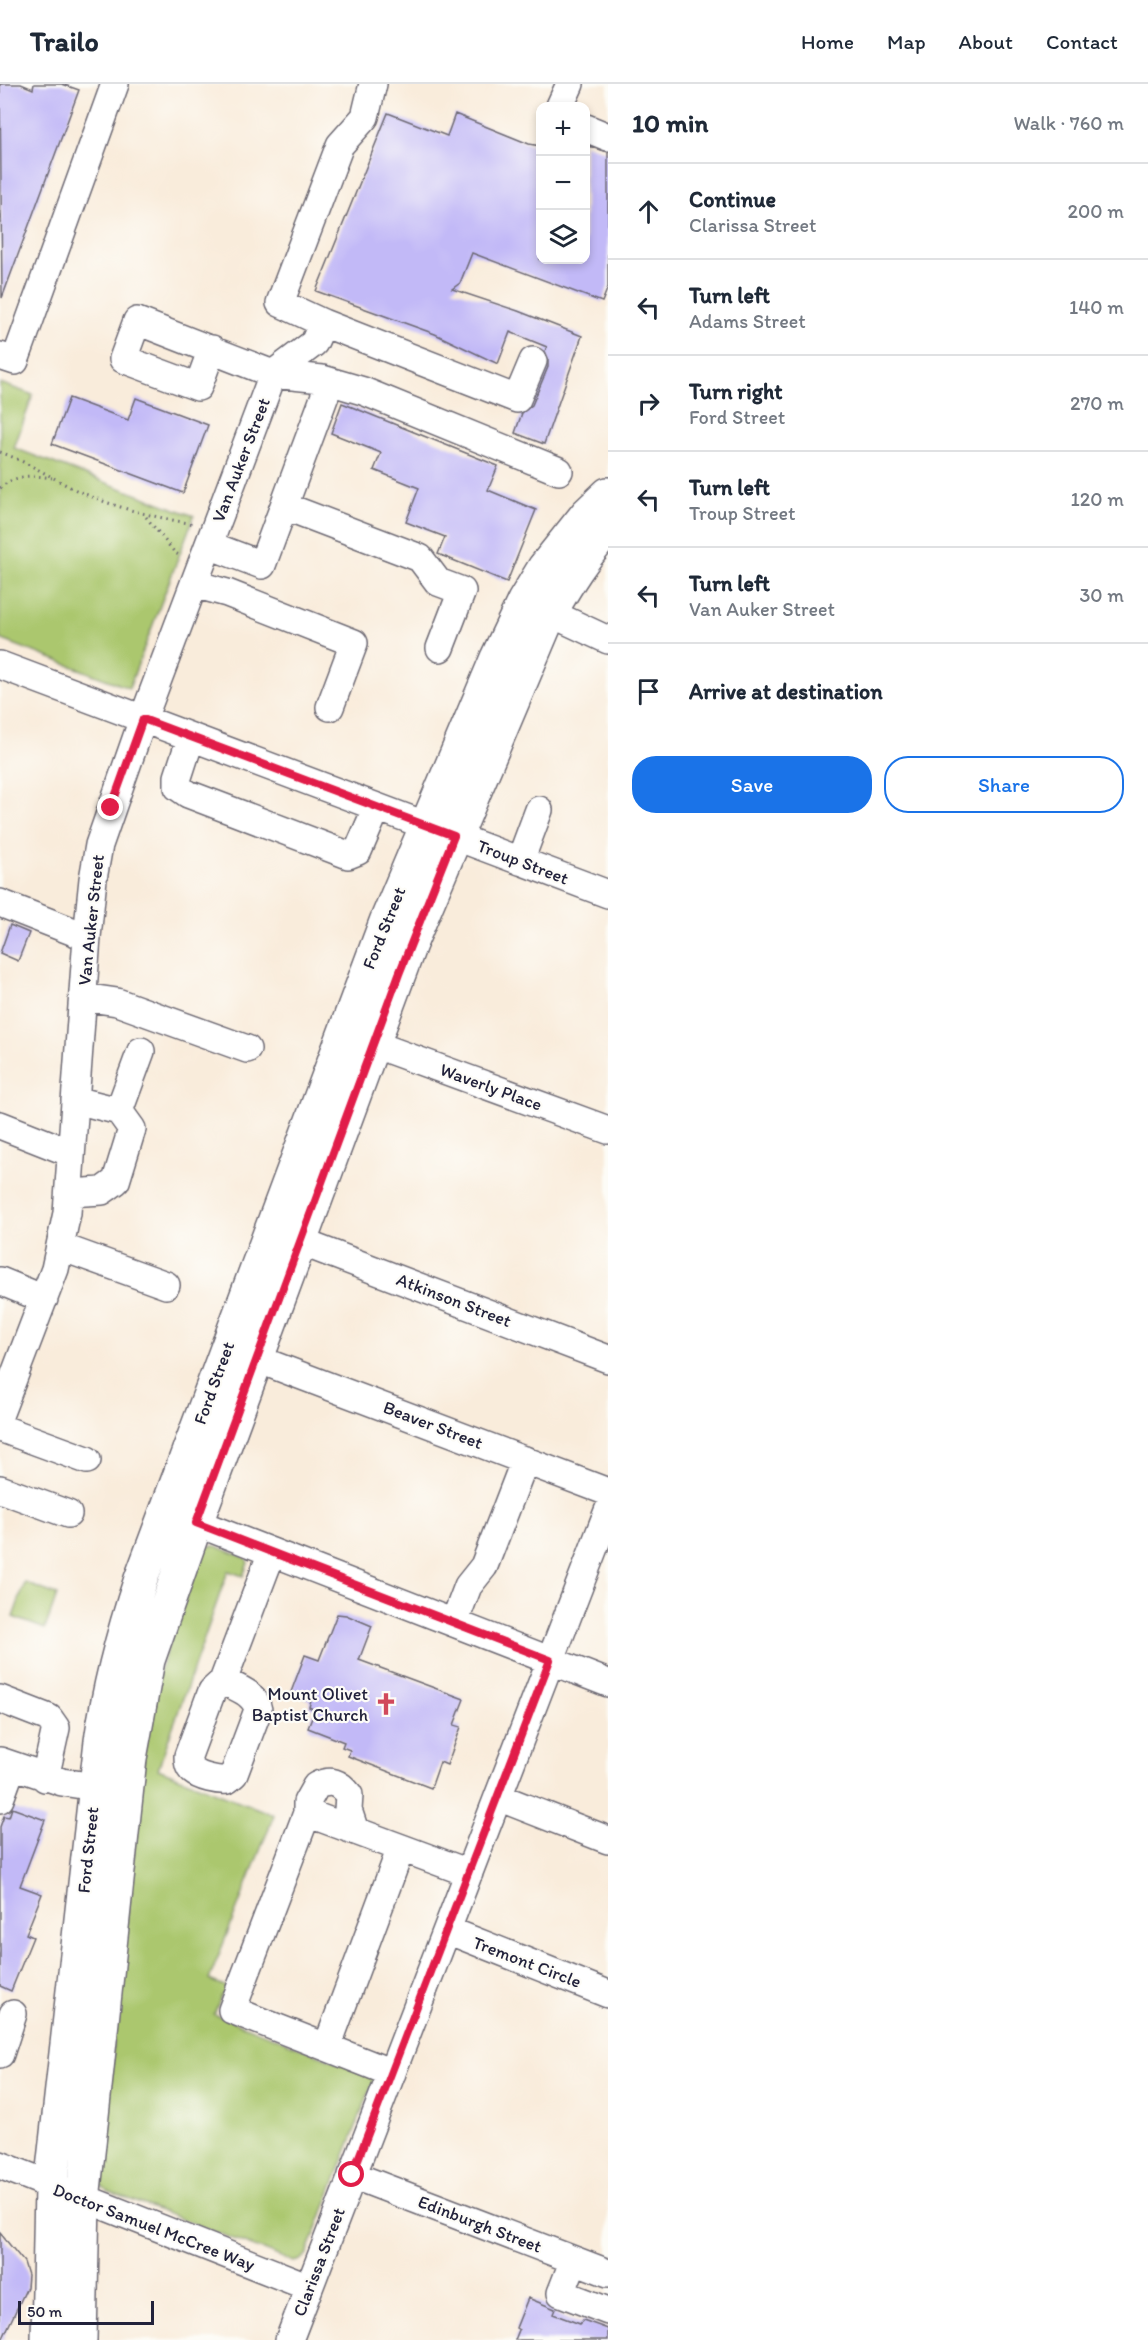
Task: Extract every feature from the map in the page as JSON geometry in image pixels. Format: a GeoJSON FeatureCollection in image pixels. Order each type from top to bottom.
{"type":"FeatureCollection","features":[{"type":"Feature","properties":{"kind":"main road","name":"Ford Street"},"geometry":{"type":"LineString","coordinates":[[80,2340],[83,2200],[134,1724],[182,1517],[374,953],[440,831],[537,607],[544,568],[564,540],[608,494]]}},
{"type":"Feature","properties":{"kind":"main road","name":"Ford Street"},"geometry":{"type":"LineString","coordinates":[[537,607],[573,575],[608,530]]}},
{"type":"Feature","properties":{"kind":"main road","name":"Ford Street"},"geometry":{"type":"LineString","coordinates":[[48,2340],[51,2187],[95,1788],[106,1708],[120,1642],[257,1359],[410,944],[440,831]]}},
{"type":"Feature","properties":{"kind":"street"},"geometry":{"type":"LineString","coordinates":[[0,356],[15,361],[115,84]]}},
{"type":"Feature","properties":{"kind":"street"},"geometry":{"type":"LineString","coordinates":[[373,84],[365,117],[340,145],[280,303],[323,323],[517,399],[533,361]]}},
{"type":"Feature","properties":{"kind":"street"},"geometry":{"type":"LineString","coordinates":[[562,102],[570,84]]}},
{"type":"Feature","properties":{"kind":"street"},"geometry":{"type":"LineString","coordinates":[[590,130],[608,136]]}},
{"type":"Feature","properties":{"kind":"street"},"geometry":{"type":"LineString","coordinates":[[273,374],[314,343],[323,323]]}},
{"type":"Feature","properties":{"kind":"street"},"geometry":{"type":"LineString","coordinates":[[212,350],[273,374],[330,381],[363,391],[559,471]]}},
{"type":"Feature","properties":{"kind":"street","name":"Van Auker Street"},"geometry":{"type":"LineString","coordinates":[[0,1413],[44,1299],[61,1247],[69,1193],[87,937],[99,845],[143,719],[273,374]]}},
{"type":"Feature","properties":{"kind":"street"},"geometry":{"type":"LineString","coordinates":[[205,556],[262,565],[330,381]]}},
{"type":"Feature","properties":{"kind":"street"},"geometry":{"type":"LineString","coordinates":[[284,506],[420,558],[438,582],[462,591],[440,648]]}},
{"type":"Feature","properties":{"kind":"street"},"geometry":{"type":"LineString","coordinates":[[205,556],[227,593],[354,643],[330,706]]}},
{"type":"Feature","properties":{"kind":"street"},"geometry":{"type":"LineString","coordinates":[[537,607],[608,640]]}},
{"type":"Feature","properties":{"kind":"street","name":"Troup Street"},"geometry":{"type":"LineString","coordinates":[[0,665],[608,894]]}},
{"type":"Feature","properties":{"kind":"street"},"geometry":{"type":"LineString","coordinates":[[191,737],[178,777],[178,787],[188,794],[348,855],[358,851],[377,807]]}},
{"type":"Feature","properties":{"kind":"street"},"geometry":{"type":"LineString","coordinates":[[520,861],[539,810]]}},
{"type":"Feature","properties":{"kind":"street"},"geometry":{"type":"LineString","coordinates":[[0,903],[87,937]]}},
{"type":"Feature","properties":{"kind":"street"},"geometry":{"type":"LineString","coordinates":[[83,997],[117,1002],[247,1049]]}},
{"type":"Feature","properties":{"kind":"street","name":"Waverly Place"},"geometry":{"type":"LineString","coordinates":[[373,1044],[608,1130]]}},
{"type":"Feature","properties":{"kind":"street"},"geometry":{"type":"LineString","coordinates":[[118,1111],[141,1051]]}},
{"type":"Feature","properties":{"kind":"street"},"geometry":{"type":"LineString","coordinates":[[69,1193],[102,1191],[117,1181],[132,1130],[118,1111],[75,1100]]}},
{"type":"Feature","properties":{"kind":"street"},"geometry":{"type":"LineString","coordinates":[[0,1125],[71,1153]]}},
{"type":"Feature","properties":{"kind":"street","name":"Atkinson Street"},"geometry":{"type":"LineString","coordinates":[[301,1242],[608,1359]]}},
{"type":"Feature","properties":{"kind":"street"},"geometry":{"type":"LineString","coordinates":[[61,1247],[166,1285]]}},
{"type":"Feature","properties":{"kind":"street"},"geometry":{"type":"LineString","coordinates":[[0,1281],[44,1299]]}},
{"type":"Feature","properties":{"kind":"street","name":"Beaver Street"},"geometry":{"type":"LineString","coordinates":[[257,1359],[608,1492]]}},
{"type":"Feature","properties":{"kind":"street"},"geometry":{"type":"LineString","coordinates":[[0,1428],[87,1460]]}},
{"type":"Feature","properties":{"kind":"street"},"geometry":{"type":"LineString","coordinates":[[454,1623],[468,1586],[484,1566],[525,1460]]}},
{"type":"Feature","properties":{"kind":"street"},"geometry":{"type":"LineString","coordinates":[[0,1489],[68,1514]]}},
{"type":"Feature","properties":{"kind":"street","name":"Clarissa Street"},"geometry":{"type":"LineString","coordinates":[[289,2340],[608,1511]]}},
{"type":"Feature","properties":{"kind":"street"},"geometry":{"type":"LineString","coordinates":[[182,1517],[608,1683]]}},
{"type":"Feature","properties":{"kind":"street"},"geometry":{"type":"LineString","coordinates":[[223,1681],[272,1552]]}},
{"type":"Feature","properties":{"kind":"street"},"geometry":{"type":"LineString","coordinates":[[0,1700],[49,1718],[56,1728],[45,1778]]}},
{"type":"Feature","properties":{"kind":"street"},"geometry":{"type":"LineString","coordinates":[[0,1798],[6,1764],[45,1778],[127,1792]]}},
{"type":"Feature","properties":{"kind":"street"},"geometry":{"type":"LineString","coordinates":[[355,1831],[348,1810],[349,1795],[341,1785],[333,1781],[316,1786],[307,1802],[307,1813],[232,2010],[392,2073]]}},
{"type":"Feature","properties":{"kind":"street"},"geometry":{"type":"LineString","coordinates":[[498,1797],[608,1840]]}},
{"type":"Feature","properties":{"kind":"street"},"geometry":{"type":"LineString","coordinates":[[307,1813],[469,1873]]}},
{"type":"Feature","properties":{"kind":"street"},"geometry":{"type":"LineString","coordinates":[[327,2047],[401,1848]]}},
{"type":"Feature","properties":{"kind":"street","name":"Tremont Circle"},"geometry":{"type":"LineString","coordinates":[[447,1930],[608,1994]]}},
{"type":"Feature","properties":{"kind":"street"},"geometry":{"type":"LineString","coordinates":[[0,2054],[13,2014]]}},
{"type":"Feature","properties":{"kind":"street","name":"Doctor Samuel McCree Way"},"geometry":{"type":"LineString","coordinates":[[0,2165],[83,2200],[309,2287]]}},
{"type":"Feature","properties":{"kind":"street","name":"Edinburgh Street"},"geometry":{"type":"LineString","coordinates":[[352,2175],[608,2273]]}},
{"type":"Feature","properties":{"kind":"street"},"geometry":{"type":"LineString","coordinates":[[574,2260],[561,2293],[608,2311]]}},
{"type":"Feature","properties":{"kind":"path"},"geometry":{"type":"LineString","coordinates":[[0,452],[27,462],[83,492],[145,515],[196,525],[205,556],[175,553],[145,515]]}},
{"type":"Feature","properties":{"kind":"path"},"geometry":{"type":"LineString","coordinates":[[0,488],[16,478],[30,475],[56,478]]}},
{"type":"Feature","properties":{"kind":"green space"},"geometry":{"type":"Polygon","coordinates":[[[0,383],[33,395],[14,448],[194,516],[129,688],[0,639],[0,383]]]}},
{"type":"Feature","properties":{"kind":"green space"},"geometry":{"type":"Polygon","coordinates":[[[216,1546],[246,1558],[248,1563],[243,1576],[228,1571],[158,1769],[274,1815],[209,1980],[229,1988],[225,1996],[222,1995],[214,2014],[375,2077],[307,2254],[294,2262],[108,2191],[99,2184],[150,1697],[203,1549],[216,1546]]]}},
{"type":"Feature","properties":{"kind":"green space"},"geometry":{"type":"Polygon","coordinates":[[[25,1583],[57,1595],[45,1629],[13,1617],[25,1583]]]}},
{"type":"Feature","properties":{"kind":"building"},"geometry":{"type":"Polygon","coordinates":[[[0,84],[21,84],[33,89],[34,84],[62,84],[79,90],[2,298],[0,84]]]}},
{"type":"Feature","properties":{"kind":"building"},"geometry":{"type":"Polygon","coordinates":[[[388,113],[447,136],[455,114],[536,145],[536,264],[590,264],[590,147],[608,152],[608,287],[602,302],[472,253],[460,283],[452,289],[582,336],[544,444],[515,433],[522,413],[532,405],[548,367],[545,351],[547,347],[510,332],[498,364],[435,334],[316,291],[388,113]]]}},
{"type":"Feature","properties":{"kind":"building"},"geometry":{"type":"Polygon","coordinates":[[[69,398],[128,420],[136,398],[208,425],[183,493],[52,444],[69,398]]]}},
{"type":"Feature","properties":{"kind":"building"},"geometry":{"type":"Polygon","coordinates":[[[342,403],[498,466],[488,490],[536,510],[507,582],[438,554],[445,537],[406,522],[419,488],[374,470],[381,453],[331,433],[342,403]]]}},
{"type":"Feature","properties":{"kind":"building"},"geometry":{"type":"Polygon","coordinates":[[[10,925],[29,933],[18,961],[0,953],[10,925]]]}},
{"type":"Feature","properties":{"kind":"building","name":"Mount Olivet Baptist Church"},"geometry":{"type":"Polygon","coordinates":[[[337,1614],[346,1615],[372,1626],[359,1660],[464,1699],[454,1725],[461,1727],[447,1765],[440,1762],[431,1788],[348,1756],[350,1750],[342,1747],[344,1742],[308,1728],[315,1710],[309,1707],[311,1700],[291,1692],[305,1655],[319,1660],[337,1614]]]}},
{"type":"Feature","properties":{"kind":"building"},"geometry":{"type":"Polygon","coordinates":[[[12,1808],[45,1820],[20,1886],[42,1894],[26,1934],[33,1937],[11,1991],[0,1986],[0,1827],[4,1816],[9,1817],[12,1808]]]}},
{"type":"Feature","properties":{"kind":"building"},"geometry":{"type":"Polygon","coordinates":[[[0,2233],[24,2262],[28,2275],[27,2287],[2,2340],[0,2340],[0,2233]]]}},
{"type":"Feature","properties":{"kind":"building"},"geometry":{"type":"Polygon","coordinates":[[[528,2298],[555,2309],[553,2314],[580,2324],[583,2320],[608,2329],[608,2340],[515,2340],[519,2330],[516,2328],[528,2298]]]}},
{"type":"Feature","properties":{"kind":"place","name":"Mount Olivet Baptist Church"},"geometry":{"type":"Point","coordinates":[386,1704]}},
{"type":"Feature","properties":{"kind":"route"},"geometry":{"type":"LineString","coordinates":[[111,808],[143,719],[454,836],[410,944],[196,1523],[550,1660],[352,2175]]}}]}
